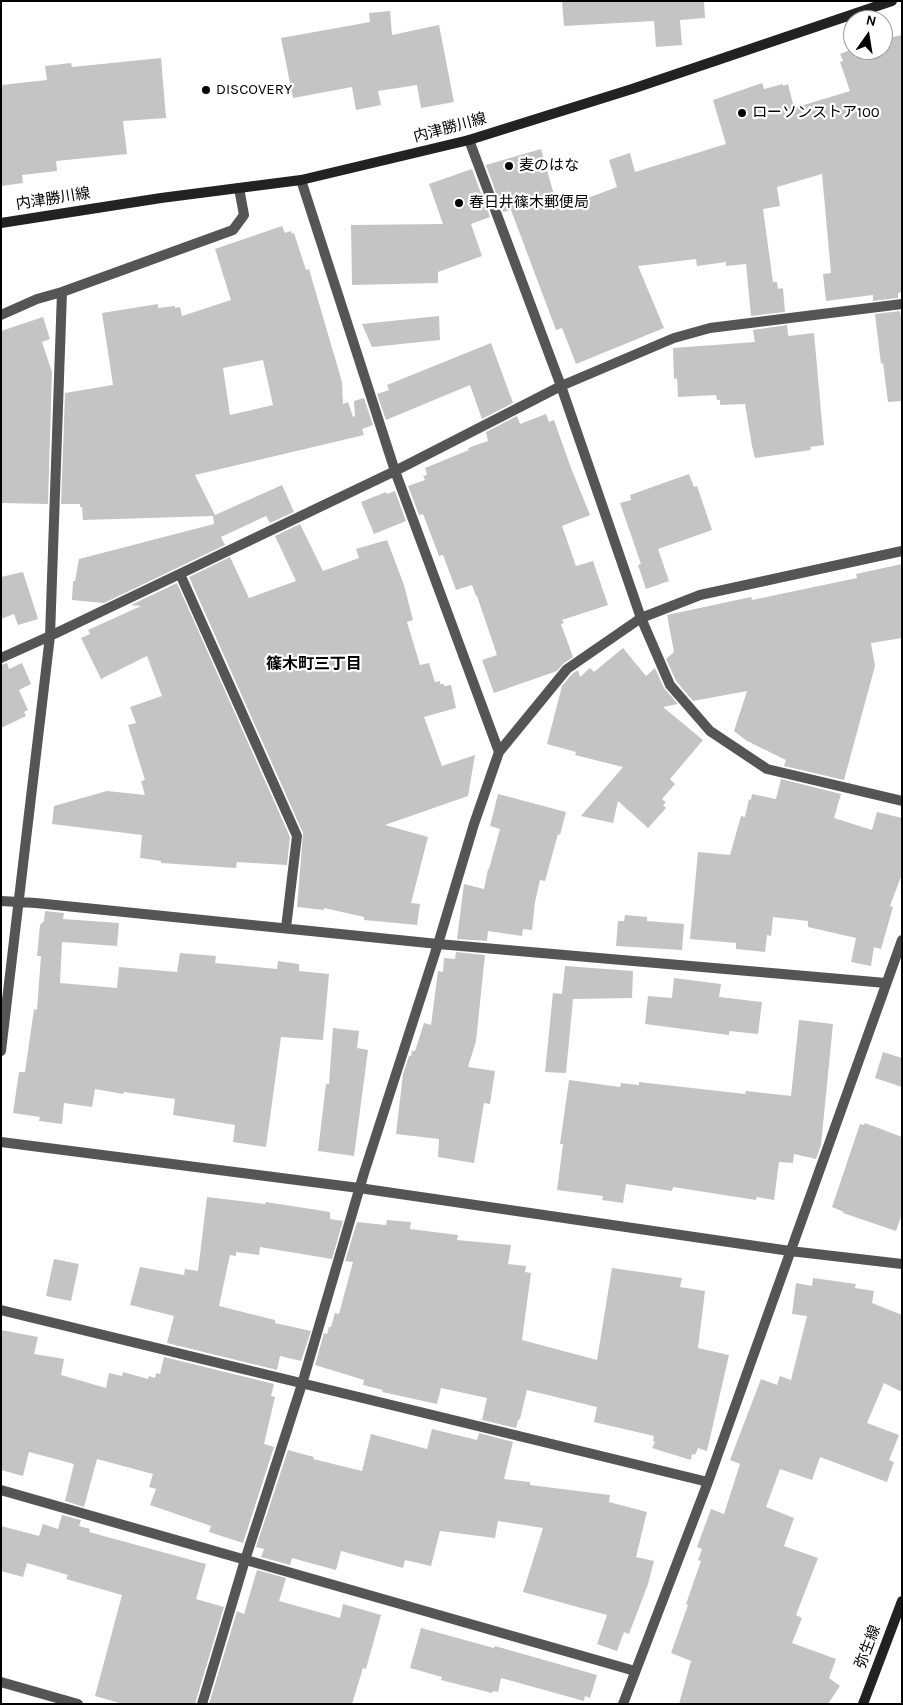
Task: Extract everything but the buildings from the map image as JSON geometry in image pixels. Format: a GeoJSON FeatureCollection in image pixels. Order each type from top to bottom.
{"type":"FeatureCollection","features":[{"type":"Feature","properties":{"kind":"main road","name":"内津勝川線"},"geometry":{"type":"LineString","coordinates":[[1,222],[301,180],[469,140],[632,89],[892,1]]}},
{"type":"Feature","properties":{"kind":"main road","name":"弥生線"},"geometry":{"type":"LineString","coordinates":[[863,1704],[902,1601]]}},
{"type":"Feature","properties":{"kind":"street"},"geometry":{"type":"LineString","coordinates":[[469,140],[561,386],[641,618],[670,685],[710,731],[767,769],[902,801]]}},
{"type":"Feature","properties":{"kind":"street"},"geometry":{"type":"LineString","coordinates":[[301,180],[395,471],[499,752]]}},
{"type":"Feature","properties":{"kind":"street"},"geometry":{"type":"LineString","coordinates":[[1,315],[37,299],[62,292],[233,230],[244,215],[239,188]]}},
{"type":"Feature","properties":{"kind":"street"},"geometry":{"type":"LineString","coordinates":[[1,1051],[50,636],[62,292]]}},
{"type":"Feature","properties":{"kind":"street"},"geometry":{"type":"LineString","coordinates":[[1,658],[395,471],[561,386],[674,338],[710,328],[902,304]]}},
{"type":"Feature","properties":{"kind":"street"},"geometry":{"type":"LineString","coordinates":[[202,1704],[245,1560],[302,1384],[359,1188],[438,944],[474,824],[499,752],[567,669],[641,618],[700,595],[902,551]]}},
{"type":"Feature","properties":{"kind":"street"},"geometry":{"type":"LineString","coordinates":[[180,574],[297,836],[286,928]]}},
{"type":"Feature","properties":{"kind":"street"},"geometry":{"type":"LineString","coordinates":[[1,901],[20,901],[438,944],[886,983]]}},
{"type":"Feature","properties":{"kind":"street"},"geometry":{"type":"LineString","coordinates":[[623,1704],[708,1482],[902,940]]}},
{"type":"Feature","properties":{"kind":"street"},"geometry":{"type":"LineString","coordinates":[[1,1142],[359,1188],[790,1250],[902,1264]]}},
{"type":"Feature","properties":{"kind":"street"},"geometry":{"type":"LineString","coordinates":[[1,1310],[708,1482]]}},
{"type":"Feature","properties":{"kind":"street"},"geometry":{"type":"LineString","coordinates":[[1,1490],[635,1671]]}},
{"type":"Feature","properties":{"kind":"street"},"geometry":{"type":"LineString","coordinates":[[1,1682],[78,1704]]}},
{"type":"Feature","properties":{"kind":"place","name":"DISCOVERY"},"geometry":{"type":"Point","coordinates":[206,90]}},
{"type":"Feature","properties":{"kind":"place","name":"ローソンストア100"},"geometry":{"type":"Point","coordinates":[742,113]}},
{"type":"Feature","properties":{"kind":"place","name":"麦のはな"},"geometry":{"type":"Point","coordinates":[509,166]}},
{"type":"Feature","properties":{"kind":"place","name":"春日井篠木郵便局"},"geometry":{"type":"Point","coordinates":[459,203]}},
{"type":"Feature","properties":{"kind":"district","name":"篠木町三丁目"},"geometry":{"type":"Point","coordinates":[314,664]}}]}
